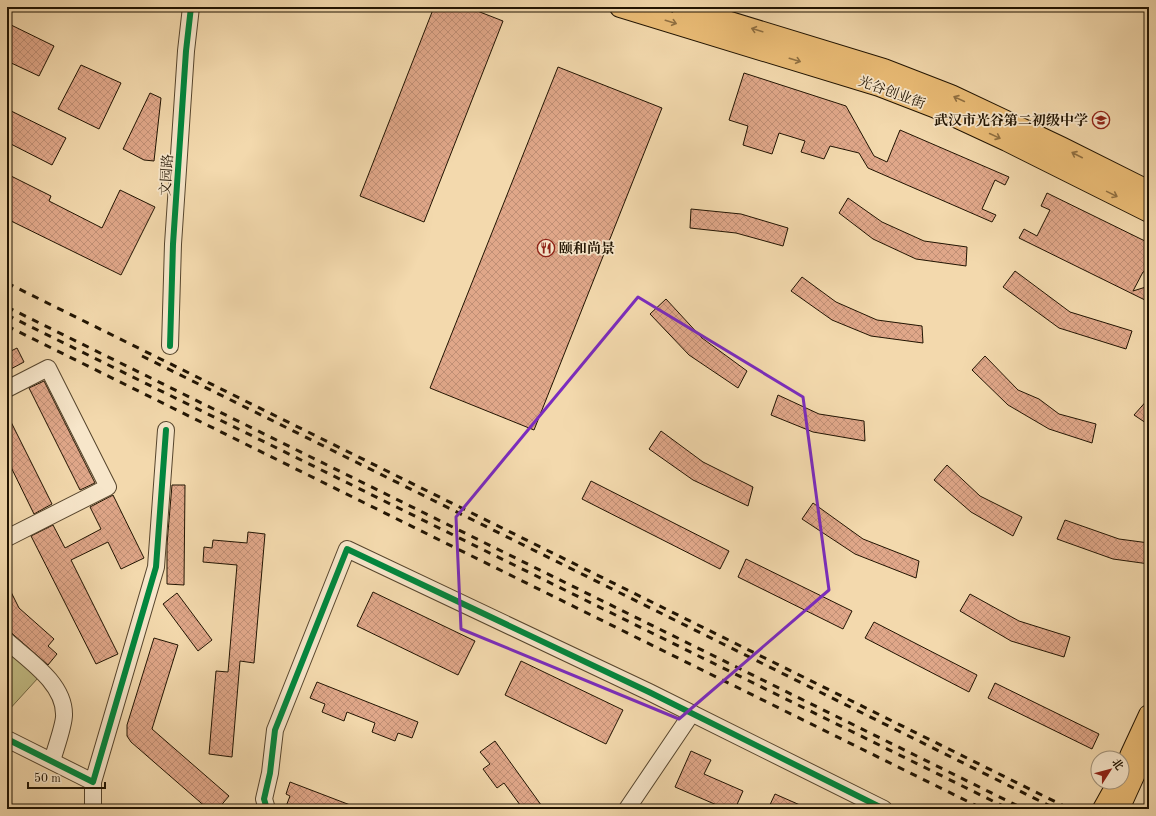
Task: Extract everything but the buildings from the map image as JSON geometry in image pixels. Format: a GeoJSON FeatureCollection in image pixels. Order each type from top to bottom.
{"type":"FeatureCollection","features":[{"type":"Feature","properties":{"kind":"main road","name":"光谷创业街"},"geometry":{"type":"LineString","coordinates":[[620,7],[879,86],[936,108],[1149,212]]}},
{"type":"Feature","properties":{"kind":"main road","name":"光谷创业街"},"geometry":{"type":"LineString","coordinates":[[681,7],[892,72],[951,95],[1149,191]]}},
{"type":"Feature","properties":{"kind":"main road"},"geometry":{"type":"LineString","coordinates":[[1130,756],[1149,715]]}},
{"type":"Feature","properties":{"kind":"main road"},"geometry":{"type":"LineString","coordinates":[[1119,809],[1149,743]]}},
{"type":"Feature","properties":{"kind":"main road"},"geometry":{"type":"LineString","coordinates":[[1103,809],[1114,790]]}},
{"type":"Feature","properties":{"kind":"street","name":"文园路"},"geometry":{"type":"LineString","coordinates":[[170,346],[173,244],[186,52],[191,7]]}},
{"type":"Feature","properties":{"kind":"street"},"geometry":{"type":"LineString","coordinates":[[7,389],[48,368],[108,487],[7,538]]}},
{"type":"Feature","properties":{"kind":"street"},"geometry":{"type":"LineString","coordinates":[[93,809],[93,782],[156,567],[166,430]]}},
{"type":"Feature","properties":{"kind":"street"},"geometry":{"type":"LineString","coordinates":[[267,809],[264,799],[270,773],[275,730],[347,549],[692,713],[884,809]]}},
{"type":"Feature","properties":{"kind":"street"},"geometry":{"type":"LineString","coordinates":[[7,641],[49,679],[62,697],[65,715],[52,761]]}},
{"type":"Feature","properties":{"kind":"street"},"geometry":{"type":"LineString","coordinates":[[627,809],[692,713]]}},
{"type":"Feature","properties":{"kind":"street"},"geometry":{"type":"LineString","coordinates":[[7,739],[93,782]]}},
{"type":"Feature","properties":{"kind":"highlighted area"},"geometry":{"type":"Polygon","coordinates":[[[638,297],[803,397],[829,590],[679,719],[461,629],[456,517],[638,297]]]}},
{"type":"Feature","properties":{"kind":"shaded area"},"geometry":{"type":"Polygon","coordinates":[[[7,651],[38,678],[7,712],[7,651]]]}},
{"type":"Feature","properties":{"kind":"railway"},"geometry":{"type":"LineString","coordinates":[[7,283],[1070,809]]}},
{"type":"Feature","properties":{"kind":"railway"},"geometry":{"type":"LineString","coordinates":[[7,307],[1024,809]]}},
{"type":"Feature","properties":{"kind":"railway"},"geometry":{"type":"LineString","coordinates":[[7,315],[1009,809]]}},
{"type":"Feature","properties":{"kind":"railway"},"geometry":{"type":"LineString","coordinates":[[7,326],[983,809]]}},
{"type":"Feature","properties":{"kind":"railway"},"geometry":{"type":"LineString","coordinates":[[142,356],[1056,809]]}},
{"type":"Feature","properties":{"kind":"cycle path"},"geometry":{"type":"LineString","coordinates":[[170,346],[173,244],[186,51],[191,7]]}},
{"type":"Feature","properties":{"kind":"cycle path"},"geometry":{"type":"LineString","coordinates":[[7,739],[93,782],[156,567],[166,430]]}},
{"type":"Feature","properties":{"kind":"cycle path"},"geometry":{"type":"LineString","coordinates":[[267,809],[264,799],[270,773],[275,730],[347,549],[649,692],[884,809]]}},
{"type":"Feature","properties":{"kind":"place","name":"武汉市光谷第二初级中学"},"geometry":{"type":"Point","coordinates":[1101,120]}},
{"type":"Feature","properties":{"kind":"place","name":"颐和尚景"},"geometry":{"type":"Point","coordinates":[546,248]}}]}
